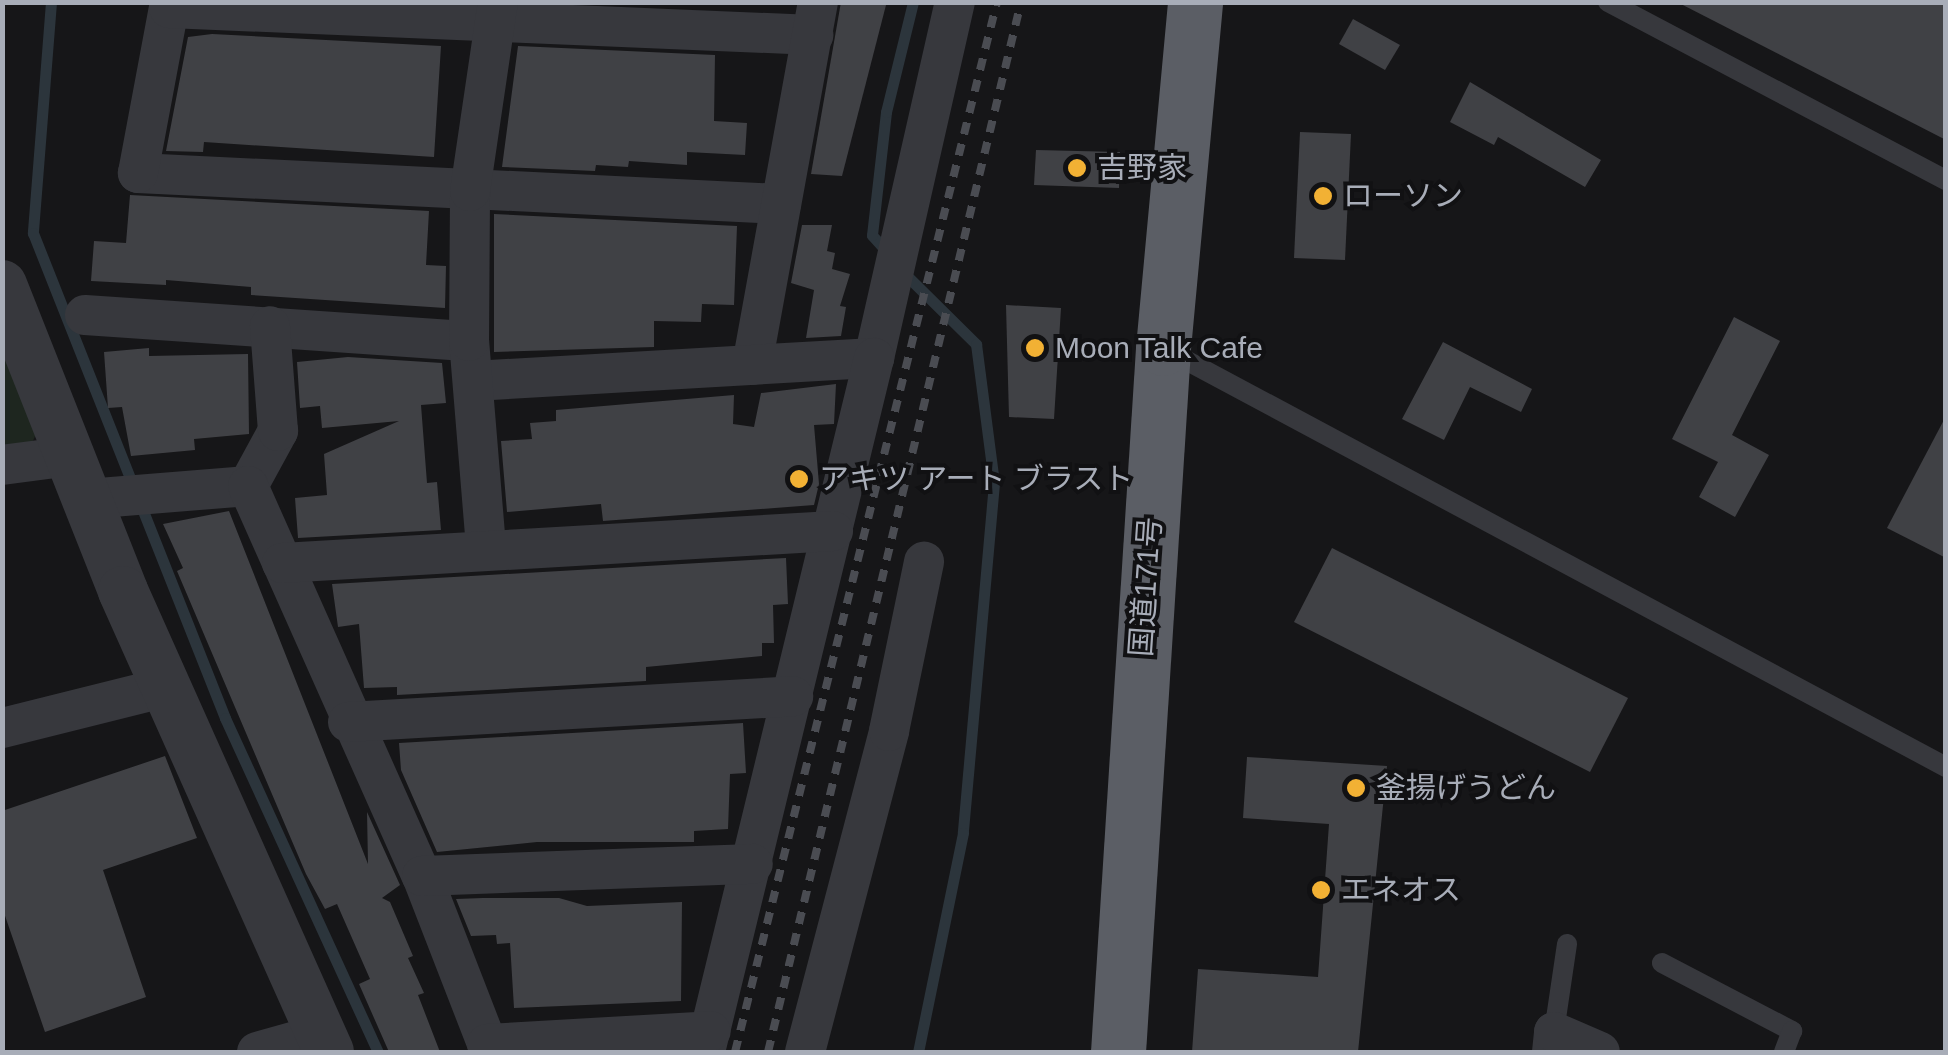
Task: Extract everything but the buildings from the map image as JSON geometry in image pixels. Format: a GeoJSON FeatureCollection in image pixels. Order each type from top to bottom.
{"type":"FeatureCollection","features":[{"type":"Feature","properties":{"kind":"highway","name":"国道171号"},"geometry":{"type":"LineString","coordinates":[[1118,1052],[1163,348],[1195,2]]}},
{"type":"Feature","properties":{"kind":"street"},"geometry":{"type":"LineString","coordinates":[[248,486],[348,722],[422,876],[487,1044],[708,1042],[794,696],[955,2]]}},
{"type":"Feature","properties":{"kind":"street"},"geometry":{"type":"LineString","coordinates":[[752,365],[782,204],[816,19],[170,5],[138,173],[782,204]]}},
{"type":"Feature","properties":{"kind":"street"},"geometry":{"type":"LineString","coordinates":[[486,547],[469,341],[470,191],[496,12]]}},
{"type":"Feature","properties":{"kind":"street"},"geometry":{"type":"LineString","coordinates":[[2,286],[106,487],[166,688],[325,1043],[258,1052]]}},
{"type":"Feature","properties":{"kind":"street"},"geometry":{"type":"LineString","coordinates":[[85,315],[469,341]]}},
{"type":"Feature","properties":{"kind":"street"},"geometry":{"type":"LineString","coordinates":[[248,486],[278,431],[270,326]]}},
{"type":"Feature","properties":{"kind":"street"},"geometry":{"type":"LineString","coordinates":[[474,381],[874,358]]}},
{"type":"Feature","properties":{"kind":"street"},"geometry":{"type":"LineString","coordinates":[[2,466],[106,487],[248,486]]}},
{"type":"Feature","properties":{"kind":"street"},"geometry":{"type":"LineString","coordinates":[[282,563],[486,547],[832,531]]}},
{"type":"Feature","properties":{"kind":"street"},"geometry":{"type":"LineString","coordinates":[[804,1052],[889,731],[924,562]]}},
{"type":"Feature","properties":{"kind":"street"},"geometry":{"type":"LineString","coordinates":[[2,728],[166,688]]}},
{"type":"Feature","properties":{"kind":"street"},"geometry":{"type":"LineString","coordinates":[[348,722],[794,696]]}},
{"type":"Feature","properties":{"kind":"street"},"geometry":{"type":"LineString","coordinates":[[422,876],[753,864]]}},
{"type":"Feature","properties":{"kind":"street"},"geometry":{"type":"LineString","coordinates":[[1554,1042],[1600,1052]]}},
{"type":"Feature","properties":{"kind":"lane"},"geometry":{"type":"LineString","coordinates":[[1608,2],[1946,180]]}},
{"type":"Feature","properties":{"kind":"lane"},"geometry":{"type":"LineString","coordinates":[[1163,348],[1946,766]]}},
{"type":"Feature","properties":{"kind":"lane"},"geometry":{"type":"LineString","coordinates":[[1554,1042],[1567,944]]}},
{"type":"Feature","properties":{"kind":"lane"},"geometry":{"type":"LineString","coordinates":[[1662,964],[1792,1031],[1784,1052]]}},
{"type":"Feature","properties":{"kind":"shaded area"},"geometry":{"type":"Polygon","coordinates":[[[2,342],[38,430],[30,447],[2,450],[2,342]]]}},
{"type":"Feature","properties":{"kind":"waterway"},"geometry":{"type":"LineString","coordinates":[[51,2],[33,233],[225,718],[378,1052]]}},
{"type":"Feature","properties":{"kind":"waterway"},"geometry":{"type":"LineString","coordinates":[[888,253],[872,235],[886,112],[913,2]]}},
{"type":"Feature","properties":{"kind":"waterway"},"geometry":{"type":"LineString","coordinates":[[903,272],[976,344],[994,483],[963,833],[918,1052]]}},
{"type":"Feature","properties":{"kind":"railway"},"geometry":{"type":"LineString","coordinates":[[735,1052],[997,2]]}},
{"type":"Feature","properties":{"kind":"railway"},"geometry":{"type":"LineString","coordinates":[[768,1052],[1021,2]]}},
{"type":"Feature","properties":{"kind":"place","name":"吉野家"},"geometry":{"type":"Point","coordinates":[1077,168]}},
{"type":"Feature","properties":{"kind":"place","name":"ローソン"},"geometry":{"type":"Point","coordinates":[1323,196]}},
{"type":"Feature","properties":{"kind":"place","name":"Moon Talk Cafe"},"geometry":{"type":"Point","coordinates":[1035,348]}},
{"type":"Feature","properties":{"kind":"place","name":"アキツ アート ブラスト"},"geometry":{"type":"Point","coordinates":[799,479]}},
{"type":"Feature","properties":{"kind":"place","name":"釜揚げうどん"},"geometry":{"type":"Point","coordinates":[1356,788]}},
{"type":"Feature","properties":{"kind":"place","name":"エネオス"},"geometry":{"type":"Point","coordinates":[1321,890]}}]}
